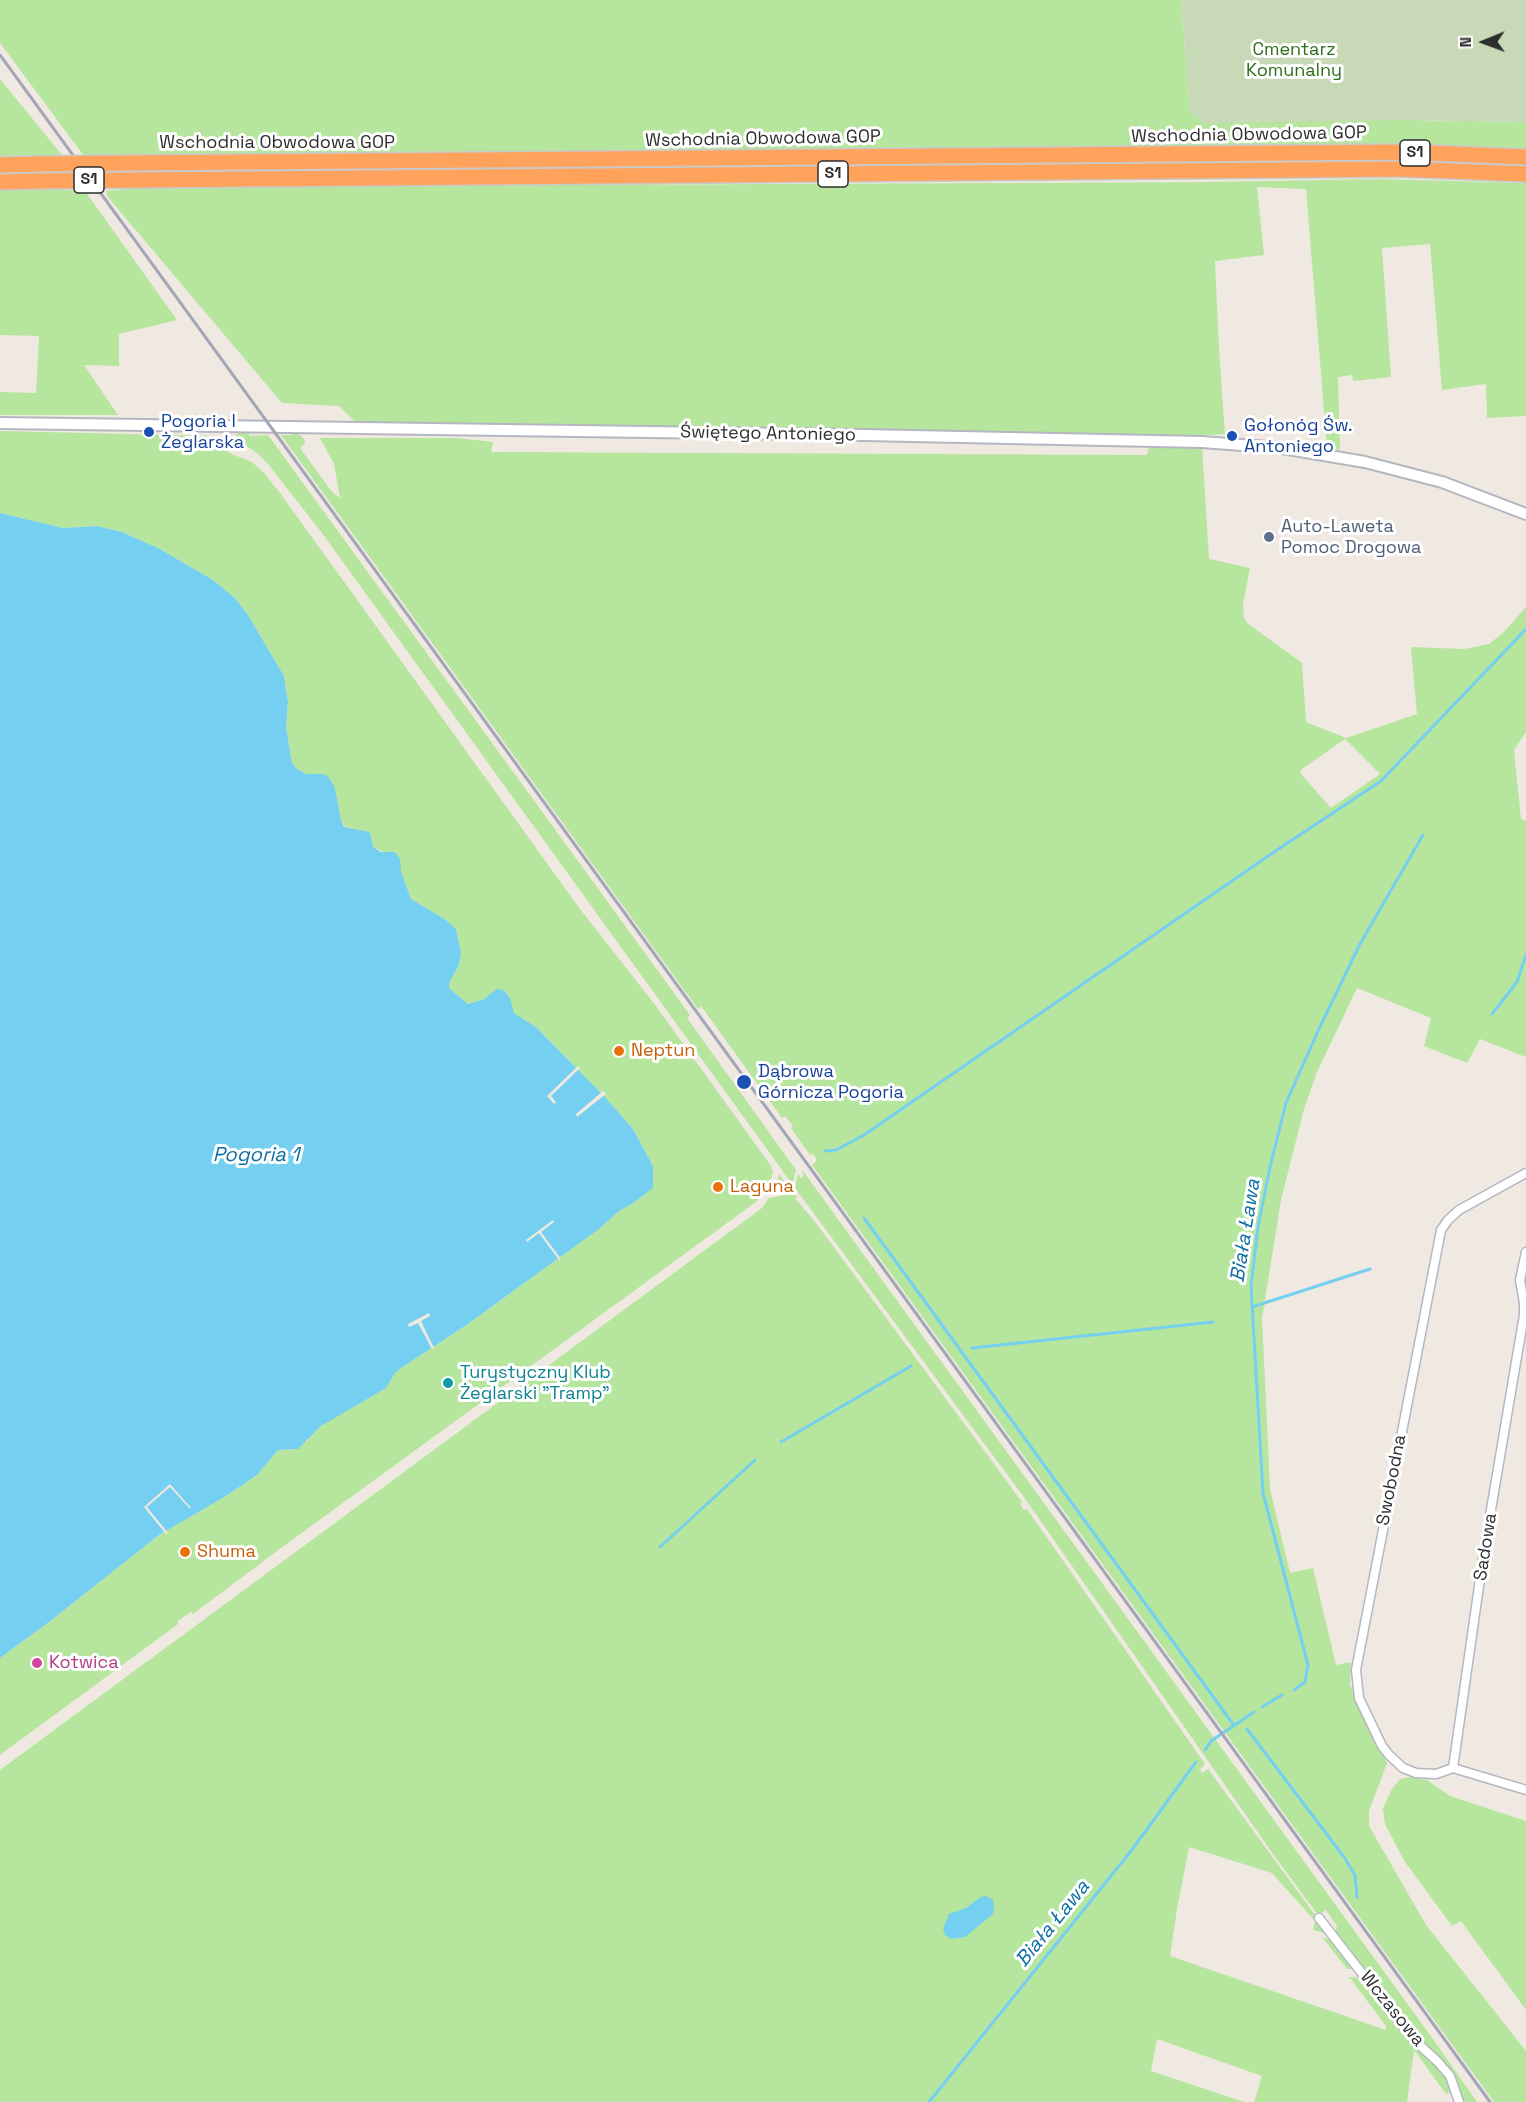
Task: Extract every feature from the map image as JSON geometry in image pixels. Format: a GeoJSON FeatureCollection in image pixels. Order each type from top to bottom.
{"type":"FeatureCollection","features":[{"type":"Feature","properties":{"kind":"highway","name":"Wschodnia Obwodowa GOP"},"geometry":{"type":"LineString","coordinates":[[0,165],[1406,152],[1526,158]]}},
{"type":"Feature","properties":{"kind":"highway","name":"Wschodnia Obwodowa GOP"},"geometry":{"type":"LineString","coordinates":[[0,182],[1400,169],[1526,174]]}},
{"type":"Feature","properties":{"kind":"street","name":"Świętego Antoniego"},"geometry":{"type":"LineString","coordinates":[[0,423],[876,435],[1202,442],[1282,448],[1365,462],[1434,479],[1526,514]]}},
{"type":"Feature","properties":{"kind":"street","name":"Swobodna"},"geometry":{"type":"LineString","coordinates":[[1453,1768],[1436,1774],[1411,1772],[1403,1768],[1386,1752],[1359,1698],[1356,1666],[1440,1233],[1458,1210],[1526,1173]]}},
{"type":"Feature","properties":{"kind":"street","name":"Sadowa"},"geometry":{"type":"LineString","coordinates":[[1453,1768],[1484,1551],[1524,1315],[1520,1280],[1526,1252]]}},
{"type":"Feature","properties":{"kind":"street"},"geometry":{"type":"LineString","coordinates":[[1453,1768],[1526,1790]]}},
{"type":"Feature","properties":{"kind":"street","name":"Wczasowa"},"geometry":{"type":"LineString","coordinates":[[1319,1918],[1413,2039],[1450,2076],[1460,2102]]}},
{"type":"Feature","properties":{"kind":"green space"},"geometry":{"type":"Polygon","coordinates":[[[0,0],[1181,0],[1190,111],[1406,120],[1526,122],[1526,150],[1356,144],[84,156],[0,43],[0,0]]]}},
{"type":"Feature","properties":{"kind":"green space","name":"Cmentarz Komunalny"},"geometry":{"type":"Polygon","coordinates":[[[1181,0],[1526,0],[1526,122],[1406,120],[1203,123],[1190,111],[1181,0]]]}},
{"type":"Feature","properties":{"kind":"green space"},"geometry":{"type":"Polygon","coordinates":[[[0,79],[62,155],[0,156],[0,79]]]}},
{"type":"Feature","properties":{"kind":"green space"},"geometry":{"type":"Polygon","coordinates":[[[1381,179],[1526,183],[1526,416],[1487,418],[1486,384],[1442,390],[1430,244],[1382,248],[1391,377],[1353,381],[1352,375],[1338,377],[1340,450],[1327,447],[1306,189],[1257,187],[1264,255],[1215,261],[1225,434],[1188,437],[357,424],[339,406],[282,403],[107,196],[106,191],[146,187],[1208,182],[1381,179]]]}},
{"type":"Feature","properties":{"kind":"green space"},"geometry":{"type":"Polygon","coordinates":[[[40,188],[85,191],[177,320],[119,334],[119,366],[84,365],[118,415],[0,415],[0,392],[36,393],[39,336],[0,335],[0,190],[40,188]]]}},
{"type":"Feature","properties":{"kind":"green space"},"geometry":{"type":"Polygon","coordinates":[[[0,431],[215,436],[229,453],[252,462],[263,472],[580,909],[656,1006],[771,1166],[773,1172],[768,1188],[756,1202],[193,1614],[191,1612],[178,1621],[178,1624],[0,1755],[0,1658],[159,1535],[257,1475],[278,1450],[293,1450],[307,1441],[321,1426],[386,1388],[401,1368],[465,1326],[599,1229],[619,1211],[653,1188],[653,1166],[633,1129],[536,1027],[514,1013],[513,1009],[484,999],[468,1004],[449,988],[450,981],[459,965],[461,952],[456,929],[446,920],[411,899],[399,859],[373,847],[370,832],[345,827],[341,820],[335,788],[322,774],[306,774],[292,763],[286,727],[288,702],[284,676],[248,615],[235,598],[213,580],[158,548],[122,532],[97,526],[63,528],[0,513],[0,431]]]}},
{"type":"Feature","properties":{"kind":"green space"},"geometry":{"type":"Polygon","coordinates":[[[240,432],[249,432],[249,436],[268,435],[690,1015],[687,1018],[796,1170],[792,1184],[322,533],[268,464],[256,452],[238,441],[235,436],[240,432]]]}},
{"type":"Feature","properties":{"kind":"green space"},"geometry":{"type":"Polygon","coordinates":[[[292,432],[304,439],[305,443],[300,448],[332,492],[340,498],[334,464],[320,438],[456,438],[493,442],[491,452],[1147,455],[1149,446],[1202,446],[1209,559],[1250,568],[1243,604],[1247,623],[1302,663],[1306,722],[1346,738],[1417,714],[1411,647],[1464,649],[1489,644],[1504,632],[1526,607],[1526,732],[1514,750],[1521,819],[1526,821],[1526,1057],[1480,1039],[1467,1063],[1424,1046],[1431,1018],[1357,988],[1317,1072],[1304,1109],[1281,1200],[1262,1318],[1270,1489],[1290,1573],[1313,1568],[1336,1665],[1351,1662],[1350,1685],[1387,1763],[1369,1811],[1369,1826],[1426,1925],[1526,2051],[1526,2102],[1494,2102],[812,1165],[817,1160],[813,1154],[810,1155],[791,1128],[793,1126],[785,1116],[782,1118],[701,1006],[698,1009],[281,435],[291,435],[292,432]],[[1345,739],[1302,769],[1300,773],[1331,808],[1380,774],[1345,739]]]}},
{"type":"Feature","properties":{"kind":"green space"},"geometry":{"type":"Polygon","coordinates":[[[803,1171],[1477,2102],[1462,2102],[1453,2076],[1435,2053],[1415,2037],[1335,1932],[1337,1926],[1326,1910],[1318,1915],[1273,1854],[1026,1500],[795,1188],[798,1174],[801,1178],[804,1176],[803,1171]]]}},
{"type":"Feature","properties":{"kind":"green space"},"geometry":{"type":"Polygon","coordinates":[[[779,1174],[790,1189],[772,1194],[777,1185],[779,1174]]]}},
{"type":"Feature","properties":{"kind":"green space"},"geometry":{"type":"Polygon","coordinates":[[[792,1194],[797,1196],[795,1198],[816,1223],[1022,1502],[1020,1504],[1024,1510],[1027,1509],[1205,1764],[1200,1769],[1202,1773],[1208,1769],[1329,1934],[1313,1930],[1315,1921],[1272,1873],[1189,1847],[1170,1956],[1386,2030],[1386,2026],[1351,1979],[1347,1977],[1362,1978],[1447,2077],[1452,2092],[1446,2094],[1414,2050],[1407,2102],[1254,2102],[1262,2076],[1157,2039],[1151,2071],[1244,2102],[0,2102],[0,1770],[762,1208],[769,1198],[792,1194]]]}},
{"type":"Feature","properties":{"kind":"green space"},"geometry":{"type":"Polygon","coordinates":[[[1411,1777],[1427,1780],[1450,1796],[1526,1821],[1526,2010],[1461,1921],[1452,1926],[1405,1862],[1385,1824],[1383,1808],[1392,1789],[1400,1779],[1411,1777]]]}},
{"type":"Feature","properties":{"kind":"green space"},"geometry":{"type":"Polygon","coordinates":[[[1322,1937],[1334,1941],[1355,1969],[1347,1969],[1322,1937]]]}},
{"type":"Feature","properties":{"kind":"water","name":"Pogoria 1"},"geometry":{"type":"Polygon","coordinates":[[[0,513],[63,528],[97,526],[122,532],[158,548],[213,580],[235,598],[248,615],[284,676],[288,702],[286,727],[292,763],[306,774],[328,776],[335,788],[344,827],[370,832],[373,847],[381,852],[395,852],[400,859],[401,871],[411,899],[446,920],[456,929],[461,952],[459,965],[450,981],[449,988],[468,1004],[484,999],[497,989],[503,990],[510,998],[514,1013],[536,1027],[633,1129],[653,1166],[653,1188],[465,1326],[401,1368],[386,1388],[321,1426],[298,1449],[278,1450],[257,1475],[159,1535],[0,1658],[0,513]]]}},
{"type":"Feature","properties":{"kind":"water"},"geometry":{"type":"Polygon","coordinates":[[[986,1896],[993,1900],[993,1914],[965,1937],[951,1939],[945,1935],[943,1928],[949,1914],[966,1908],[986,1896]]]}},
{"type":"Feature","properties":{"kind":"pier"},"geometry":{"type":"Polygon","coordinates":[[[578,1066],[580,1068],[551,1096],[556,1102],[554,1104],[547,1096],[578,1066]]]}},
{"type":"Feature","properties":{"kind":"pier"},"geometry":{"type":"Polygon","coordinates":[[[603,1091],[606,1094],[577,1117],[576,1114],[603,1091]]]}},
{"type":"Feature","properties":{"kind":"pier"},"geometry":{"type":"Polygon","coordinates":[[[553,1220],[554,1222],[541,1232],[561,1259],[559,1260],[539,1233],[527,1242],[526,1240],[553,1220]]]}},
{"type":"Feature","properties":{"kind":"pier"},"geometry":{"type":"Polygon","coordinates":[[[429,1313],[430,1316],[421,1321],[434,1348],[432,1349],[418,1323],[409,1327],[408,1324],[429,1313]]]}},
{"type":"Feature","properties":{"kind":"pier"},"geometry":{"type":"Polygon","coordinates":[[[170,1484],[191,1508],[170,1487],[147,1507],[168,1533],[166,1534],[144,1507],[170,1484]]]}},
{"type":"Feature","properties":{"kind":"waterway"},"geometry":{"type":"LineString","coordinates":[[825,1151],[836,1150],[864,1135],[1274,852],[1381,781],[1526,629]]}},
{"type":"Feature","properties":{"kind":"waterway","name":"Biała Ława"},"geometry":{"type":"LineString","coordinates":[[1294,1690],[1305,1682],[1308,1665],[1263,1493],[1251,1286],[1258,1227],[1286,1103],[1360,944],[1423,835]]}},
{"type":"Feature","properties":{"kind":"waterway"},"geometry":{"type":"LineString","coordinates":[[1492,1014],[1517,982],[1526,955]]}},
{"type":"Feature","properties":{"kind":"waterway"},"geometry":{"type":"LineString","coordinates":[[864,1218],[1233,1724]]}},
{"type":"Feature","properties":{"kind":"waterway"},"geometry":{"type":"LineString","coordinates":[[1252,1307],[1370,1269]]}},
{"type":"Feature","properties":{"kind":"waterway"},"geometry":{"type":"LineString","coordinates":[[972,1348],[1213,1322]]}},
{"type":"Feature","properties":{"kind":"waterway"},"geometry":{"type":"LineString","coordinates":[[781,1442],[911,1366]]}},
{"type":"Feature","properties":{"kind":"waterway"},"geometry":{"type":"LineString","coordinates":[[660,1547],[755,1460]]}},
{"type":"Feature","properties":{"kind":"waterway","name":"Biała Ława"},"geometry":{"type":"LineString","coordinates":[[1262,1707],[1282,1695]]}},
{"type":"Feature","properties":{"kind":"waterway","name":"Biała Ława"},"geometry":{"type":"LineString","coordinates":[[1205,1750],[1211,1741],[1254,1712]]}},
{"type":"Feature","properties":{"kind":"waterway"},"geometry":{"type":"LineString","coordinates":[[1247,1729],[1344,1857],[1355,1875],[1357,1897]]}},
{"type":"Feature","properties":{"kind":"waterway","name":"Biała Ława"},"geometry":{"type":"LineString","coordinates":[[929,2102],[1131,1851],[1196,1762]]}},
{"type":"Feature","properties":{"kind":"railway"},"geometry":{"type":"LineString","coordinates":[[0,55],[1490,2102]]}},
{"type":"Feature","properties":{"kind":"place","name":"Pogoria I Żeglarska"},"geometry":{"type":"Point","coordinates":[149,432]}},
{"type":"Feature","properties":{"kind":"place","name":"Gołonóg Św. Antoniego"},"geometry":{"type":"Point","coordinates":[1232,436]}},
{"type":"Feature","properties":{"kind":"place","name":"Auto-Laweta Pomoc Drogowa"},"geometry":{"type":"Point","coordinates":[1269,537]}},
{"type":"Feature","properties":{"kind":"place","name":"Neptun"},"geometry":{"type":"Point","coordinates":[619,1051]}},
{"type":"Feature","properties":{"kind":"place","name":"Dąbrowa Górnicza Pogoria"},"geometry":{"type":"Point","coordinates":[744,1082]}},
{"type":"Feature","properties":{"kind":"place","name":"Laguna"},"geometry":{"type":"Point","coordinates":[718,1187]}},
{"type":"Feature","properties":{"kind":"place","name":"Turystyczny Klub Żeglarski \"Tramp\""},"geometry":{"type":"Point","coordinates":[448,1383]}},
{"type":"Feature","properties":{"kind":"place","name":"Shuma"},"geometry":{"type":"Point","coordinates":[185,1552]}},
{"type":"Feature","properties":{"kind":"place","name":"Kotwica"},"geometry":{"type":"Point","coordinates":[37,1663]}}]}
